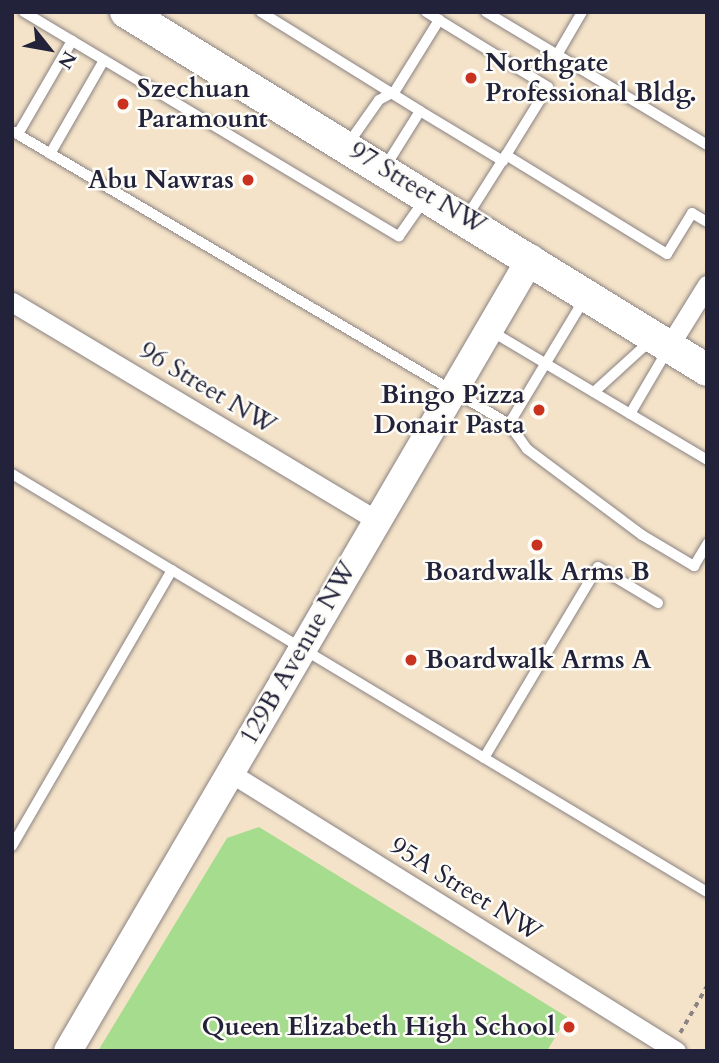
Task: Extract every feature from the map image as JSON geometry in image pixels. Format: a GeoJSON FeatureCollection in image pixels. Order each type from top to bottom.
{"type":"FeatureCollection","features":[{"type":"Feature","properties":{"kind":"main road","name":"97 Street NW"},"geometry":{"type":"LineString","coordinates":[[141,16],[429,193],[707,370]]}},
{"type":"Feature","properties":{"kind":"street","name":"129B Avenue NW"},"geometry":{"type":"LineString","coordinates":[[68,1051],[450,391],[531,258]]}},
{"type":"Feature","properties":{"kind":"street"},"geometry":{"type":"LineString","coordinates":[[662,341],[707,285]]}},
{"type":"Feature","properties":{"kind":"street","name":"96 Street NW"},"geometry":{"type":"LineString","coordinates":[[12,302],[376,520]]}},
{"type":"Feature","properties":{"kind":"street","name":"95A Street NW"},"geometry":{"type":"LineString","coordinates":[[229,772],[673,1049]]}},
{"type":"Feature","properties":{"kind":"lane"},"geometry":{"type":"LineString","coordinates":[[24,12],[399,236],[429,193]]}},
{"type":"Feature","properties":{"kind":"lane"},"geometry":{"type":"LineString","coordinates":[[261,12],[395,91],[420,111],[667,254],[692,213],[707,222]]}},
{"type":"Feature","properties":{"kind":"lane"},"geometry":{"type":"LineString","coordinates":[[426,12],[548,87],[466,218]]}},
{"type":"Feature","properties":{"kind":"lane"},"geometry":{"type":"LineString","coordinates":[[486,12],[707,145]]}},
{"type":"Feature","properties":{"kind":"lane"},"geometry":{"type":"LineString","coordinates":[[557,55],[582,12]]}},
{"type":"Feature","properties":{"kind":"lane"},"geometry":{"type":"LineString","coordinates":[[348,145],[379,100],[395,91],[439,20]]}},
{"type":"Feature","properties":{"kind":"lane"},"geometry":{"type":"LineString","coordinates":[[72,41],[15,133],[509,424],[527,449],[642,536],[694,566],[707,544]]}},
{"type":"Feature","properties":{"kind":"lane"},"geometry":{"type":"LineString","coordinates":[[50,154],[104,60]]}},
{"type":"Feature","properties":{"kind":"lane"},"geometry":{"type":"LineString","coordinates":[[385,167],[420,111]]}},
{"type":"Feature","properties":{"kind":"lane"},"geometry":{"type":"LineString","coordinates":[[509,424],[588,294]]}},
{"type":"Feature","properties":{"kind":"lane"},"geometry":{"type":"LineString","coordinates":[[488,329],[707,460]]}},
{"type":"Feature","properties":{"kind":"lane"},"geometry":{"type":"LineString","coordinates":[[594,392],[662,341]]}},
{"type":"Feature","properties":{"kind":"lane"},"geometry":{"type":"LineString","coordinates":[[630,414],[662,341]]}},
{"type":"Feature","properties":{"kind":"lane"},"geometry":{"type":"LineString","coordinates":[[12,474],[707,892]]}},
{"type":"Feature","properties":{"kind":"lane"},"geometry":{"type":"LineString","coordinates":[[484,758],[598,567],[658,603]]}},
{"type":"Feature","properties":{"kind":"lane"},"geometry":{"type":"LineString","coordinates":[[12,846],[172,570]]}},
{"type":"Feature","properties":{"kind":"path"},"geometry":{"type":"LineString","coordinates":[[673,1049],[707,986]]}},
{"type":"Feature","properties":{"kind":"green space"},"geometry":{"type":"Polygon","coordinates":[[[259,827],[567,1017],[547,1051],[98,1051],[227,838],[259,827]]]}},
{"type":"Feature","properties":{"kind":"place","name":"Northgate Professional Bldg."},"geometry":{"type":"Point","coordinates":[471,78]}},
{"type":"Feature","properties":{"kind":"place","name":"Szechuan Paramount"},"geometry":{"type":"Point","coordinates":[123,104]}},
{"type":"Feature","properties":{"kind":"place","name":"Abu Nawras"},"geometry":{"type":"Point","coordinates":[248,180]}},
{"type":"Feature","properties":{"kind":"place","name":"Bingo Pizza Donair Pasta"},"geometry":{"type":"Point","coordinates":[539,410]}},
{"type":"Feature","properties":{"kind":"place","name":"Boardwalk Arms B"},"geometry":{"type":"Point","coordinates":[537,545]}},
{"type":"Feature","properties":{"kind":"place","name":"Boardwalk Arms A"},"geometry":{"type":"Point","coordinates":[411,660]}},
{"type":"Feature","properties":{"kind":"place","name":"Queen Elizabeth High School"},"geometry":{"type":"Point","coordinates":[569,1027]}}]}
